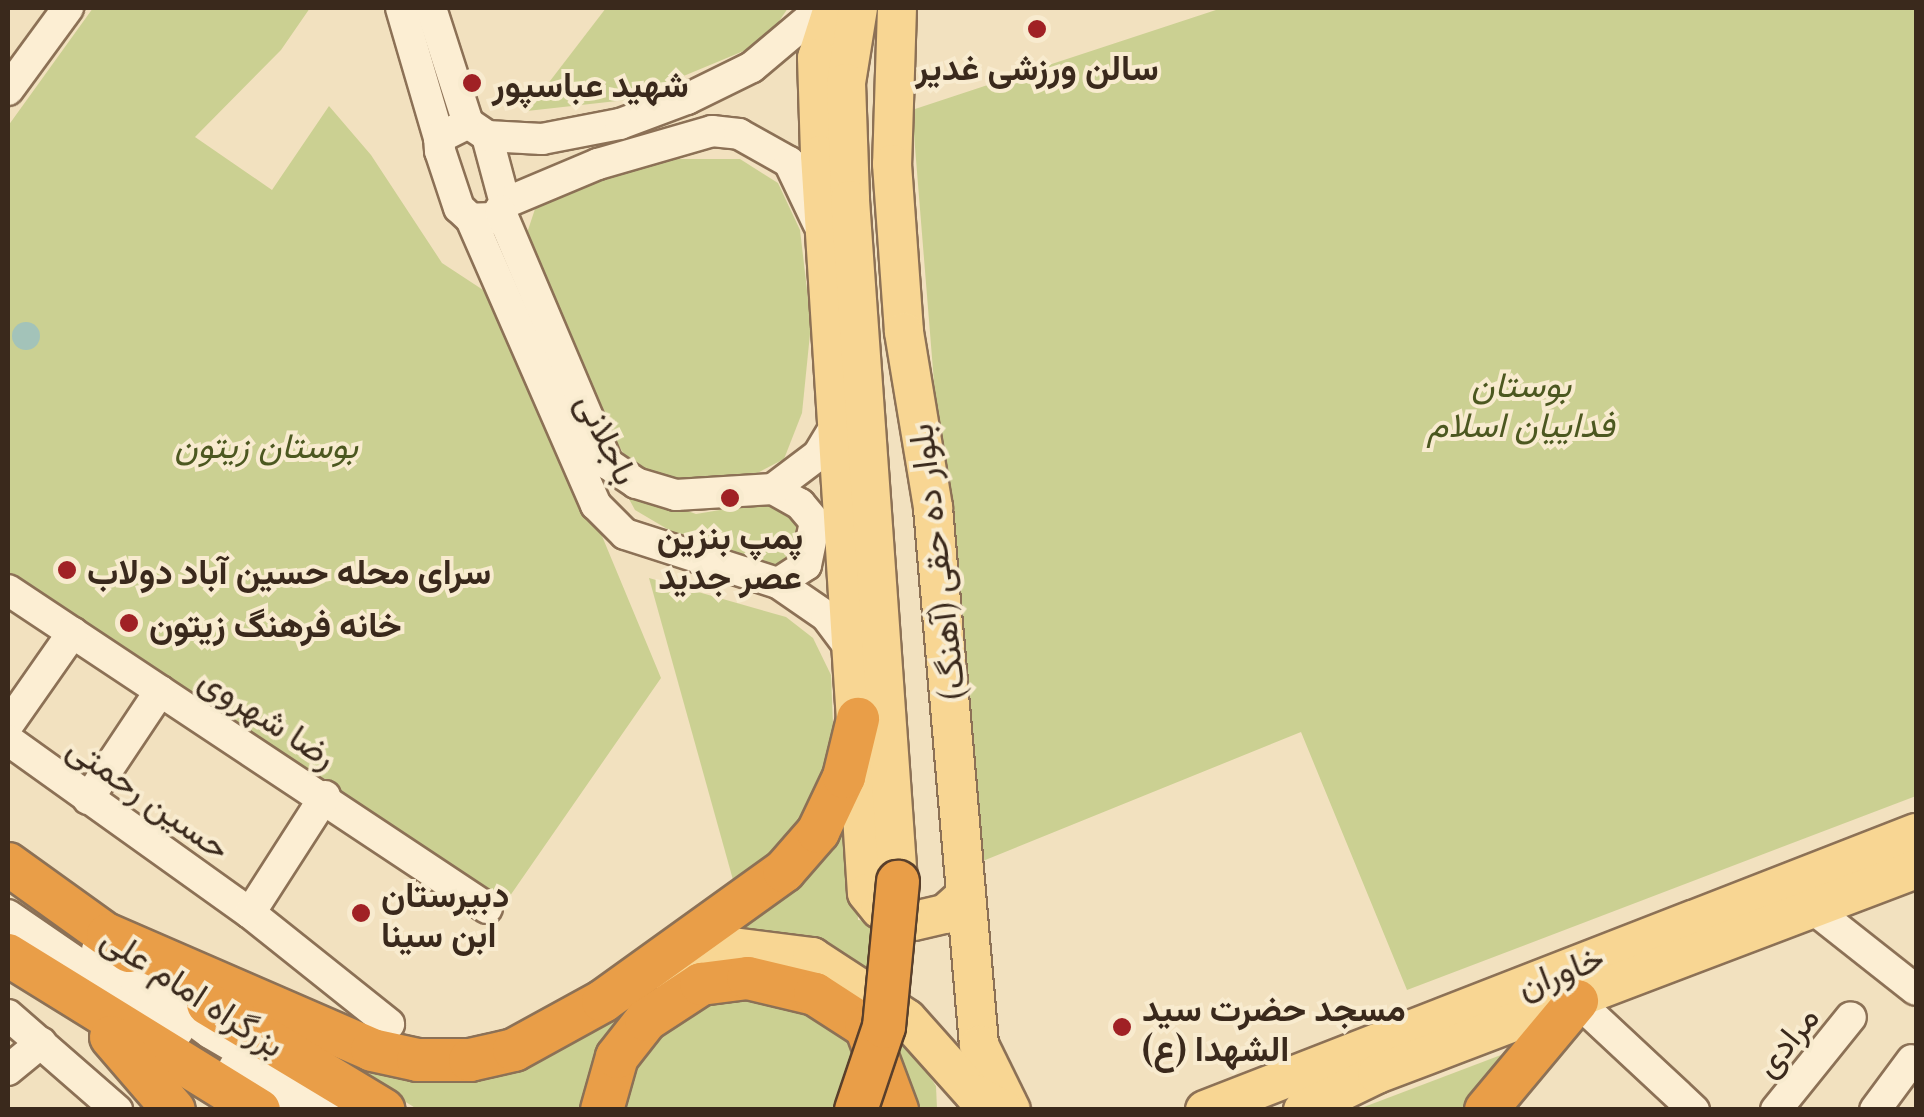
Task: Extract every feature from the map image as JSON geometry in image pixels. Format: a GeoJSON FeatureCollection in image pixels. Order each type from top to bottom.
{"type":"FeatureCollection","features":[{"type":"Feature","properties":{"kind":"highway"},"geometry":{"type":"LineString","coordinates":[[108,935],[180,961],[321,1032],[418,1060],[470,1060],[514,1050],[643,974],[784,871],[818,832],[844,777],[858,719]]}},
{"type":"Feature","properties":{"kind":"highway","name":"بزرگراه امام علی"},"geometry":{"type":"LineString","coordinates":[[8,864],[167,981],[384,1110]]}},
{"type":"Feature","properties":{"kind":"highway"},"geometry":{"type":"LineString","coordinates":[[856,1110],[884,1027],[898,882]]}},
{"type":"Feature","properties":{"kind":"highway","name":"بزرگراه امام علی"},"geometry":{"type":"LineString","coordinates":[[8,955],[71,999],[259,1110]]}},
{"type":"Feature","properties":{"kind":"highway"},"geometry":{"type":"LineString","coordinates":[[602,1110],[616,1058],[646,1020],[701,984],[748,978],[814,994],[866,1027],[897,1110]]}},
{"type":"Feature","properties":{"kind":"highway"},"geometry":{"type":"LineString","coordinates":[[71,999],[174,1110]]}},
{"type":"Feature","properties":{"kind":"highway"},"geometry":{"type":"LineString","coordinates":[[1486,1110],[1576,1001]]}},
{"type":"Feature","properties":{"kind":"main road"},"geometry":{"type":"LineString","coordinates":[[833,8],[817,58],[849,646],[858,719],[870,902],[902,918],[932,920],[966,895]]}},
{"type":"Feature","properties":{"kind":"main road","name":"بلوار ده حقی (آهنگ)"},"geometry":{"type":"LineString","coordinates":[[858,8],[846,83],[850,200],[898,882]]}},
{"type":"Feature","properties":{"kind":"main road","name":"بلوار ده حقی (آهنگ)"},"geometry":{"type":"LineString","coordinates":[[896,8],[892,164],[902,313],[933,508],[979,1046],[1008,1110]]}},
{"type":"Feature","properties":{"kind":"main road","name":"خاوران"},"geometry":{"type":"LineString","coordinates":[[1216,1103],[1916,832]]}},
{"type":"Feature","properties":{"kind":"main road","name":"خاوران"},"geometry":{"type":"LineString","coordinates":[[1304,1110],[1378,1074],[1816,911],[1916,869]]}},
{"type":"Feature","properties":{"kind":"main road"},"geometry":{"type":"LineString","coordinates":[[643,974],[733,947],[812,956],[908,1019],[974,1094],[1008,1110]]}},
{"type":"Feature","properties":{"kind":"main road"},"geometry":{"type":"LineString","coordinates":[[1180,1110],[1216,1103]]}},
{"type":"Feature","properties":{"kind":"street"},"geometry":{"type":"LineString","coordinates":[[8,90],[68,8]]}},
{"type":"Feature","properties":{"kind":"street"},"geometry":{"type":"LineString","coordinates":[[401,8],[459,208],[492,210],[598,164],[712,130],[739,134],[789,162],[825,242]]}},
{"type":"Feature","properties":{"kind":"street"},"geometry":{"type":"LineString","coordinates":[[431,8],[478,130],[492,210]]}},
{"type":"Feature","properties":{"kind":"street"},"geometry":{"type":"LineString","coordinates":[[440,138],[478,130],[542,139],[620,124],[688,99],[752,67],[822,8]]}},
{"type":"Feature","properties":{"kind":"street","name":"باجلانی"},"geometry":{"type":"LineString","coordinates":[[492,210],[608,464],[636,483],[676,495],[773,489]]}},
{"type":"Feature","properties":{"kind":"street","name":"باجلانی"},"geometry":{"type":"LineString","coordinates":[[492,210],[596,506],[626,534],[778,583],[826,616],[849,646]]}},
{"type":"Feature","properties":{"kind":"street"},"geometry":{"type":"LineString","coordinates":[[778,583],[806,565],[815,522],[800,504],[773,489],[818,455],[836,425]]}},
{"type":"Feature","properties":{"kind":"street","name":"رضا شهروی"},"geometry":{"type":"LineString","coordinates":[[8,590],[325,796],[487,908]]}},
{"type":"Feature","properties":{"kind":"street"},"geometry":{"type":"LineString","coordinates":[[8,725],[72,632]]}},
{"type":"Feature","properties":{"kind":"street"},"geometry":{"type":"LineString","coordinates":[[88,799],[160,691]]}},
{"type":"Feature","properties":{"kind":"street","name":"حسین رحمتی"},"geometry":{"type":"LineString","coordinates":[[8,740],[250,913],[388,1024]]}},
{"type":"Feature","properties":{"kind":"street"},"geometry":{"type":"LineString","coordinates":[[250,913],[325,796]]}},
{"type":"Feature","properties":{"kind":"street"},"geometry":{"type":"LineString","coordinates":[[8,888],[210,1032],[341,1110]]}},
{"type":"Feature","properties":{"kind":"street"},"geometry":{"type":"LineString","coordinates":[[1816,911],[1916,990]]}},
{"type":"Feature","properties":{"kind":"street"},"geometry":{"type":"LineString","coordinates":[[8,915],[301,1110]]}},
{"type":"Feature","properties":{"kind":"street"},"geometry":{"type":"LineString","coordinates":[[311,1006],[335,981]]}},
{"type":"Feature","properties":{"kind":"street"},"geometry":{"type":"LineString","coordinates":[[1576,1001],[1694,1110]]}},
{"type":"Feature","properties":{"kind":"street"},"geometry":{"type":"LineString","coordinates":[[8,1015],[116,1110]]}},
{"type":"Feature","properties":{"kind":"street","name":"مرادی"},"geometry":{"type":"LineString","coordinates":[[1776,1110],[1852,1017]]}},
{"type":"Feature","properties":{"kind":"street"},"geometry":{"type":"LineString","coordinates":[[8,1070],[41,1043]]}},
{"type":"Feature","properties":{"kind":"street"},"geometry":{"type":"LineString","coordinates":[[1875,1110],[1913,1046]]}},
{"type":"Feature","properties":{"kind":"green space","name":"بوستان زیتون"},"geometry":{"type":"Polygon","coordinates":[[[93,8],[310,8],[281,50],[195,137],[272,190],[329,106],[371,155],[442,263],[506,305],[661,678],[503,906],[8,576],[8,126],[93,8]]]}},
{"type":"Feature","properties":{"kind":"green space"},"geometry":{"type":"Polygon","coordinates":[[[606,8],[788,8],[765,42],[626,100],[527,111],[606,8]]]}},
{"type":"Feature","properties":{"kind":"green space","name":"بوستان فداییان اسلام"},"geometry":{"type":"Polygon","coordinates":[[[1222,8],[1916,8],[1916,796],[1407,990],[1301,732],[973,865],[912,110],[1222,8]]]}},
{"type":"Feature","properties":{"kind":"green space"},"geometry":{"type":"Polygon","coordinates":[[[667,159],[740,159],[778,183],[800,230],[811,324],[802,413],[784,459],[748,478],[682,485],[630,464],[601,417],[527,233],[538,200],[667,159]]]}},
{"type":"Feature","properties":{"kind":"green space"},"geometry":{"type":"Polygon","coordinates":[[[623,488],[696,514],[768,502],[785,490],[810,541],[779,568],[691,543],[635,510],[623,488]]]}},
{"type":"Feature","properties":{"kind":"green space"},"geometry":{"type":"Polygon","coordinates":[[[649,578],[786,617],[813,638],[831,675],[834,749],[798,830],[735,887],[649,578]]]}},
{"type":"Feature","properties":{"kind":"green space"},"geometry":{"type":"Polygon","coordinates":[[[852,786],[858,920],[885,922],[879,985],[727,938],[852,786]]]}},
{"type":"Feature","properties":{"kind":"green space"},"geometry":{"type":"Polygon","coordinates":[[[702,976],[595,1109],[417,1109],[245,1002],[407,1068],[702,976]]]}},
{"type":"Feature","properties":{"kind":"green space"},"geometry":{"type":"Polygon","coordinates":[[[752,988],[868,1042],[842,1109],[612,1110],[668,1011],[752,988]]]}},
{"type":"Feature","properties":{"kind":"green space"},"geometry":{"type":"Polygon","coordinates":[[[903,1036],[936,1086],[937,1109],[906,1109],[894,1066],[903,1036]]]}},
{"type":"Feature","properties":{"kind":"green space"},"geometry":{"type":"Polygon","coordinates":[[[1501,1055],[1473,1109],[1356,1110],[1501,1055]]]}},
{"type":"Feature","properties":{"kind":"water"},"geometry":{"type":"Polygon","coordinates":[[[26,322],[36,326],[40,336],[36,346],[26,350],[16,346],[12,336],[16,326],[26,322]]]}},
{"type":"Feature","properties":{"kind":"place","name":"سالن ورزشی غدیر"},"geometry":{"type":"Point","coordinates":[1037,29]}},
{"type":"Feature","properties":{"kind":"place","name":"شهید عباسپور"},"geometry":{"type":"Point","coordinates":[472,83]}},
{"type":"Feature","properties":{"kind":"place","name":"پمپ بنزین عصر جدید"},"geometry":{"type":"Point","coordinates":[730,498]}},
{"type":"Feature","properties":{"kind":"place","name":"سرای محله حسین آباد دولاب"},"geometry":{"type":"Point","coordinates":[67,570]}},
{"type":"Feature","properties":{"kind":"place","name":"خانه فرهنگ زيتون"},"geometry":{"type":"Point","coordinates":[129,623]}},
{"type":"Feature","properties":{"kind":"place","name":"دبیرستان ابن سینا"},"geometry":{"type":"Point","coordinates":[361,913]}},
{"type":"Feature","properties":{"kind":"place","name":"مسجد حضرت سید الشهدا (ع)"},"geometry":{"type":"Point","coordinates":[1122,1027]}}]}
